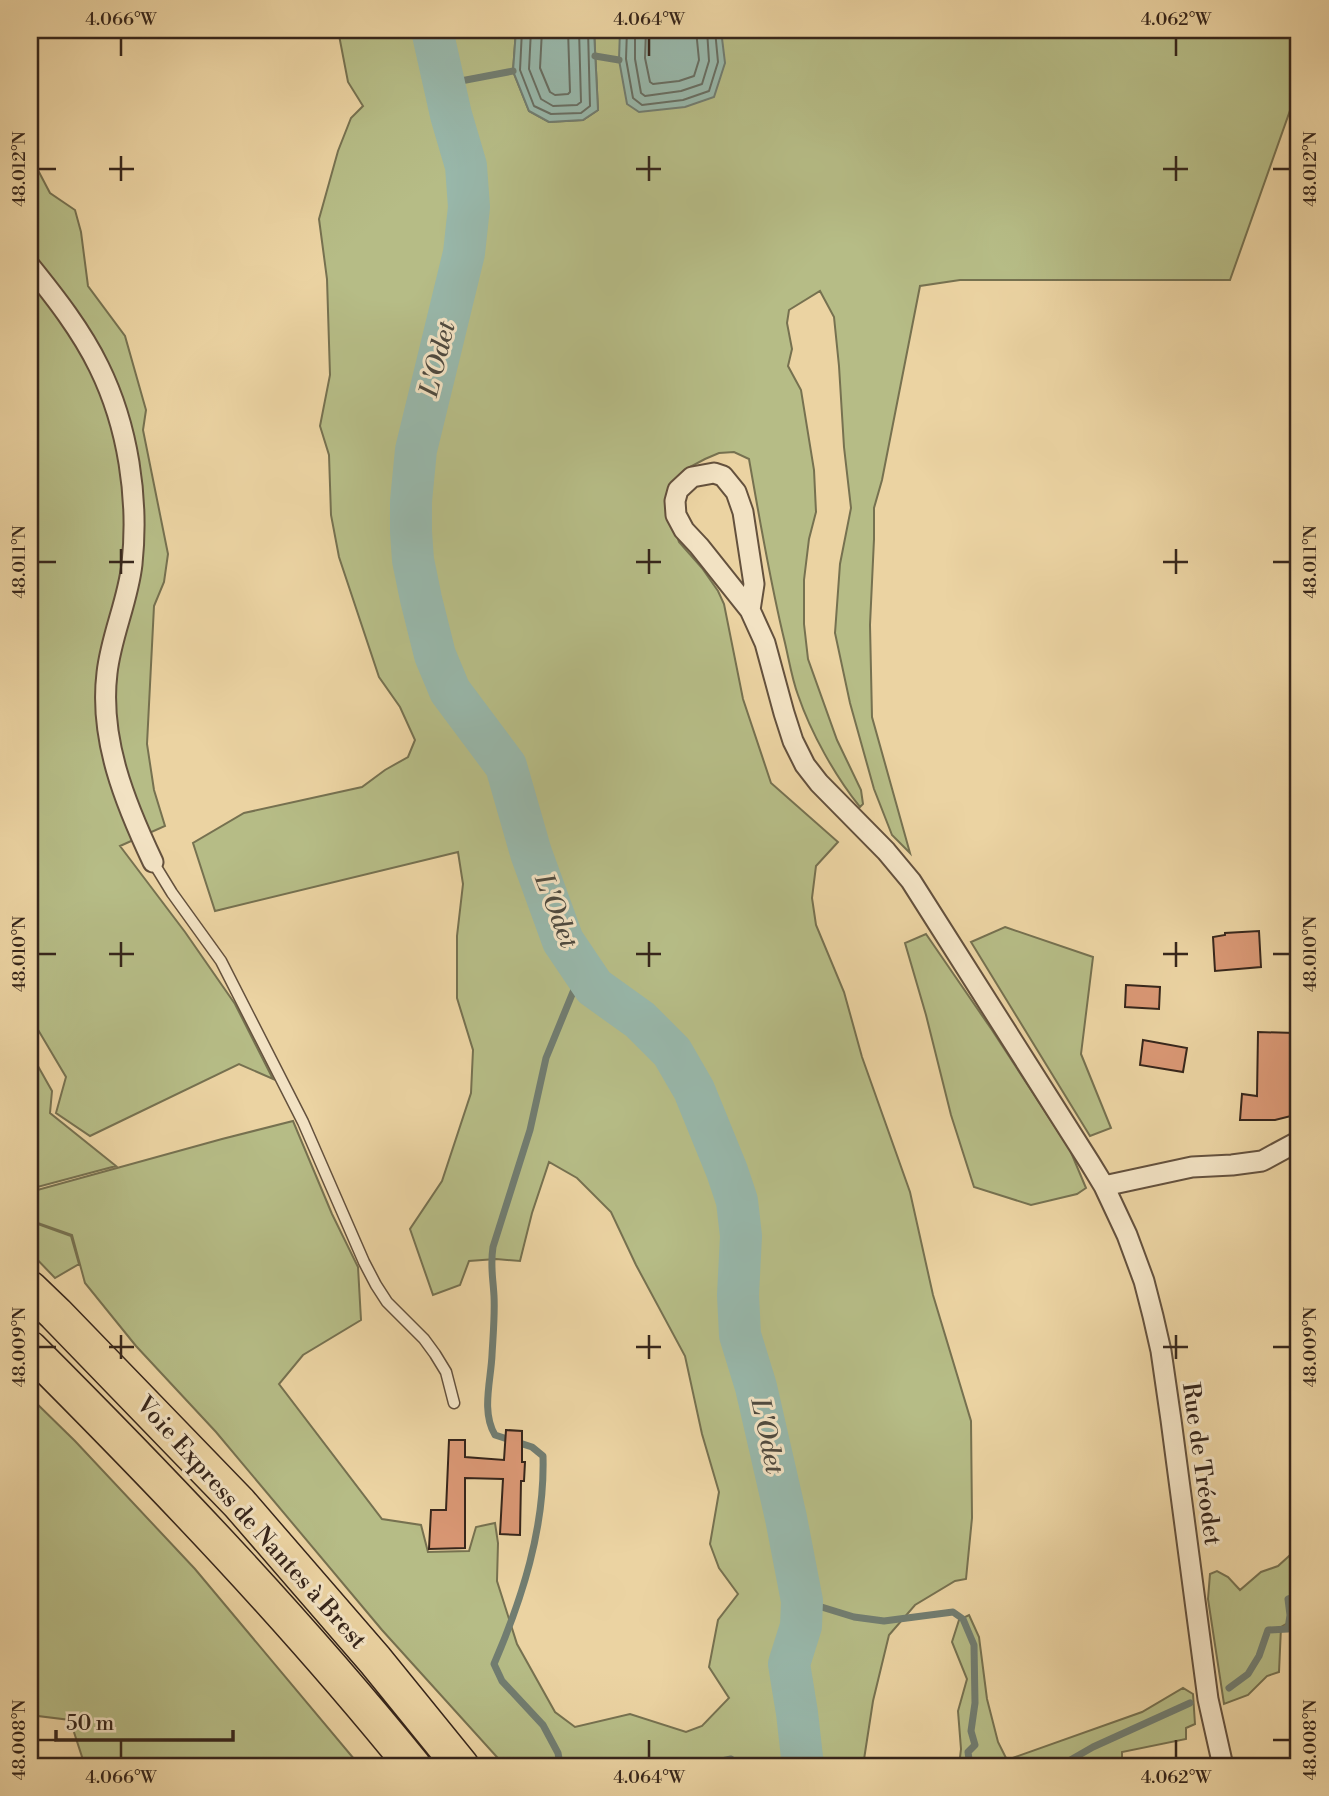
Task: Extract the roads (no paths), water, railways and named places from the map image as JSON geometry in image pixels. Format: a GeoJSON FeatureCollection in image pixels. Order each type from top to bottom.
{"type":"FeatureCollection","features":[{"type":"Feature","properties":{"kind":"highway","name":"Voie Express de Nantes à Brest"},"geometry":{"type":"LineString","coordinates":[[30,1289],[239,1503],[375,1660],[461,1766]]}},
{"type":"Feature","properties":{"kind":"highway","name":"Voie Express de Nantes à Brest"},"geometry":{"type":"LineString","coordinates":[[30,1349],[215,1538],[348,1687],[413,1766]]}},
{"type":"Feature","properties":{"kind":"street"},"geometry":{"type":"LineString","coordinates":[[30,266],[75,325],[99,366],[113,402],[130,467],[132,565],[110,654],[106,702],[116,769],[127,804],[153,862]]}},
{"type":"Feature","properties":{"kind":"street"},"geometry":{"type":"LineString","coordinates":[[714,473],[723,476],[736,492],[743,512],[754,584],[750,610],[684,530],[676,515],[675,501],[678,490],[692,478],[714,473]]}},
{"type":"Feature","properties":{"kind":"street","name":"Rue de Tréodet"},"geometry":{"type":"LineString","coordinates":[[750,610],[765,643],[793,741],[805,765],[911,880],[1077,1141],[1104,1186],[1127,1235],[1144,1281],[1161,1351],[1208,1699],[1223,1766]]}},
{"type":"Feature","properties":{"kind":"street"},"geometry":{"type":"LineString","coordinates":[[1104,1186],[1192,1167],[1262,1161],[1299,1141]]}},
{"type":"Feature","properties":{"kind":"lane"},"geometry":{"type":"LineString","coordinates":[[153,862],[172,894],[221,961],[303,1122],[376,1285],[387,1302],[435,1354],[446,1372],[454,1403]]}},
{"type":"Feature","properties":{"kind":"water"},"geometry":{"type":"Polygon","coordinates":[[[516,30],[594,30],[598,110],[583,120],[549,122],[529,111],[513,71],[516,30]]]}},
{"type":"Feature","properties":{"kind":"water"},"geometry":{"type":"Polygon","coordinates":[[[620,30],[721,30],[725,63],[714,97],[685,107],[639,112],[627,104],[619,60],[620,30]]]}},
{"type":"Feature","properties":{"kind":"waterway","name":"L'Odet"},"geometry":{"type":"LineString","coordinates":[[432,30],[451,115],[466,166],[469,207],[464,253],[416,450],[411,532],[413,560],[421,599],[435,655],[450,691],[506,766],[531,853],[563,941],[594,987],[640,1020],[672,1052],[694,1090],[737,1201],[741,1236],[738,1295],[740,1335],[756,1387],[802,1601],[801,1626],[789,1664],[803,1766]]}},
{"type":"Feature","properties":{"kind":"waterway"},"geometry":{"type":"LineString","coordinates":[[595,56],[619,60]]}},
{"type":"Feature","properties":{"kind":"waterway"},"geometry":{"type":"LineString","coordinates":[[445,84],[513,71]]}},
{"type":"Feature","properties":{"kind":"waterway"},"geometry":{"type":"LineString","coordinates":[[566,1766],[560,1764],[558,1753],[543,1725],[502,1681],[494,1664],[530,1563],[540,1510],[543,1456],[532,1447],[495,1435],[488,1416],[488,1396],[494,1318],[493,1247],[530,1130],[546,1058],[582,970]]}},
{"type":"Feature","properties":{"kind":"waterway"},"geometry":{"type":"LineString","coordinates":[[1229,1688],[1248,1674],[1259,1656],[1268,1630],[1288,1629],[1288,1599],[1299,1595]]}},
{"type":"Feature","properties":{"kind":"waterway"},"geometry":{"type":"LineString","coordinates":[[802,1601],[854,1617],[884,1621],[953,1612],[963,1619],[974,1645],[975,1703],[971,1731],[975,1745],[968,1752],[970,1766]]}},
{"type":"Feature","properties":{"kind":"waterway"},"geometry":{"type":"LineString","coordinates":[[1060,1766],[1093,1747],[1190,1703]]}},
{"type":"Feature","properties":{"kind":"waterway"},"geometry":{"type":"LineString","coordinates":[[698,1766],[731,1759],[730,1766]]}}]}
